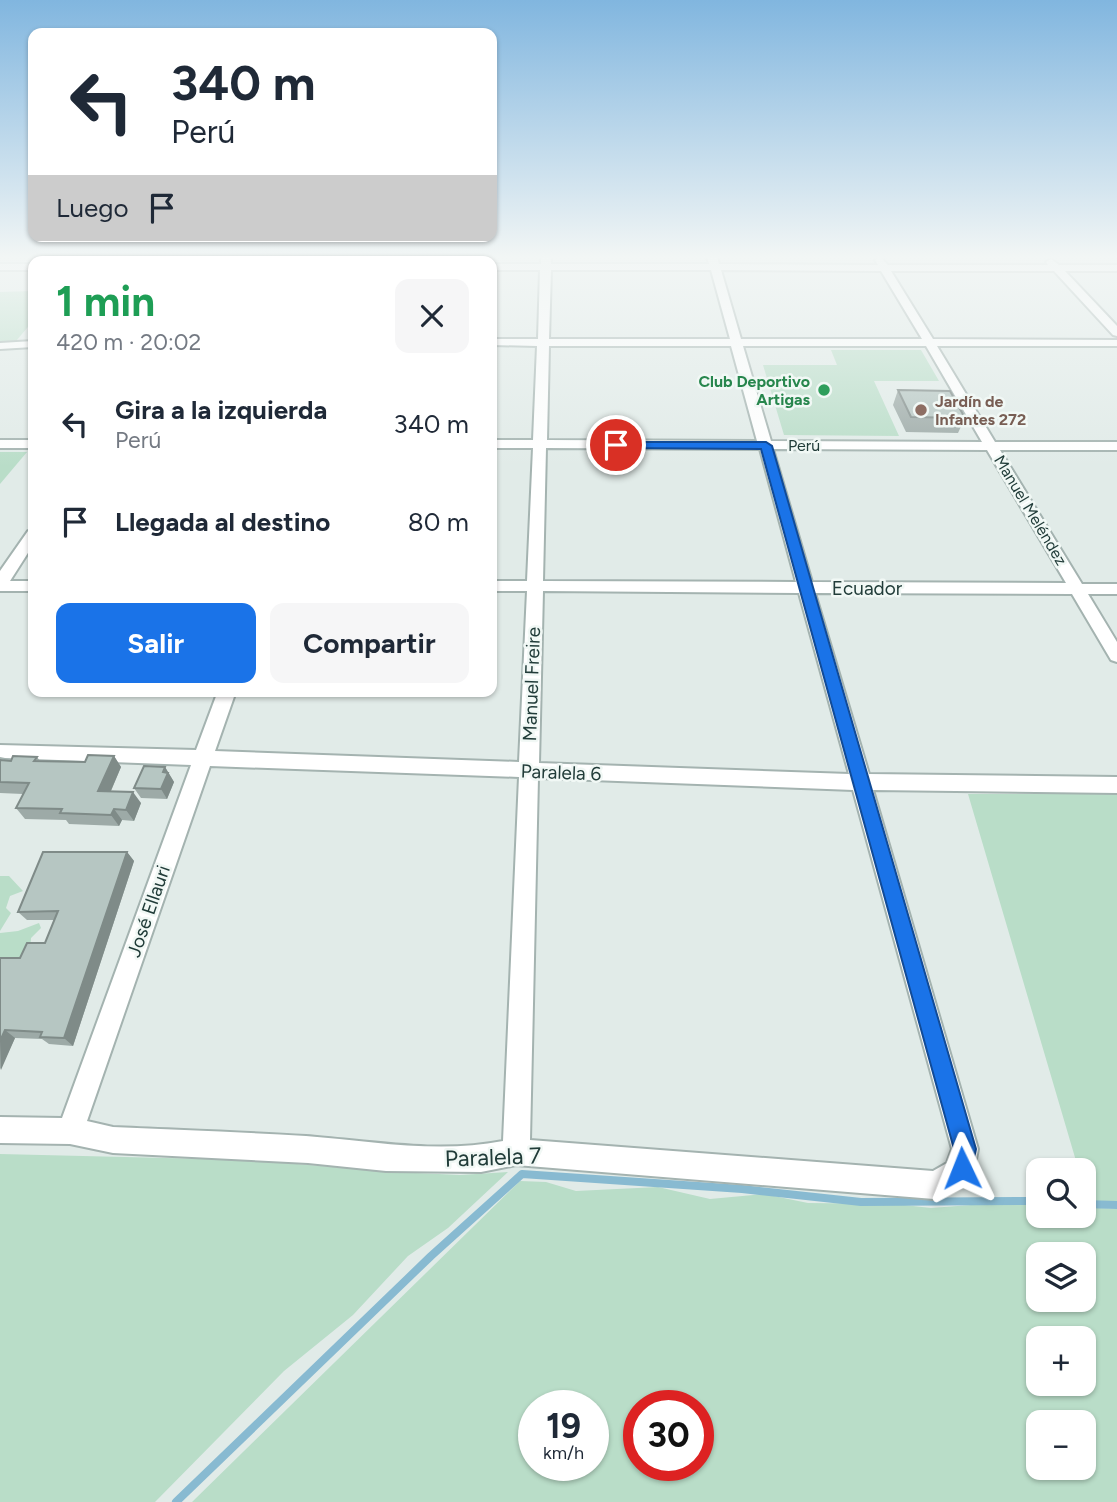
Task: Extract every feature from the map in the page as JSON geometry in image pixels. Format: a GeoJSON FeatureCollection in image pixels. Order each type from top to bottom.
{"type":"FeatureCollection","features":[{"type":"Feature","properties":{"kind":"street","name":"Manuel Freire"},"geometry":{"type":"LineString","coordinates":[[516,1152],[527,771],[544,327]]}},
{"type":"Feature","properties":{"kind":"street"},"geometry":{"type":"LineString","coordinates":[[732,327],[965,1149]]}},
{"type":"Feature","properties":{"kind":"street","name":"Manuel Meléndez"},"geometry":{"type":"LineString","coordinates":[[919,327],[1117,656]]}},
{"type":"Feature","properties":{"kind":"street"},"geometry":{"type":"LineString","coordinates":[[497,342],[1117,344]]}},
{"type":"Feature","properties":{"kind":"street"},"geometry":{"type":"LineString","coordinates":[[0,346],[28,344]]}},
{"type":"Feature","properties":{"kind":"street"},"geometry":{"type":"LineString","coordinates":[[0,444],[28,444]]}},
{"type":"Feature","properties":{"kind":"street","name":"Perú"},"geometry":{"type":"LineString","coordinates":[[497,444],[1117,446]]}},
{"type":"Feature","properties":{"kind":"street"},"geometry":{"type":"LineString","coordinates":[[28,542],[0,584],[28,586]]}},
{"type":"Feature","properties":{"kind":"street","name":"Ecuador"},"geometry":{"type":"LineString","coordinates":[[497,586],[1117,589]]}},
{"type":"Feature","properties":{"kind":"street","name":"José Ellauri"},"geometry":{"type":"LineString","coordinates":[[70,1132],[225,697]]}},
{"type":"Feature","properties":{"kind":"street","name":"Paralela 6"},"geometry":{"type":"LineString","coordinates":[[5,751],[862,782],[1117,785]]}},
{"type":"Feature","properties":{"kind":"street","name":"Paralela 7"},"geometry":{"type":"LineString","coordinates":[[0,1130],[70,1132],[113,1140],[308,1150],[386,1158],[481,1159],[516,1152],[934,1185],[957,1174],[962,1168],[965,1149]]}},
{"type":"Feature","properties":{"kind":"green space"},"geometry":{"type":"Polygon","coordinates":[[[0,327],[28,327],[16,341],[0,341],[0,327]]]}},
{"type":"Feature","properties":{"kind":"green space"},"geometry":{"type":"Polygon","coordinates":[[[831,350],[921,350],[939,381],[874,381],[899,436],[784,435],[763,365],[837,365],[831,350]]]}},
{"type":"Feature","properties":{"kind":"green space"},"geometry":{"type":"Polygon","coordinates":[[[0,452],[27,452],[0,484],[0,452]]]}},
{"type":"Feature","properties":{"kind":"green space"},"geometry":{"type":"Polygon","coordinates":[[[968,794],[1117,794],[1117,1203],[1096,1202],[1096,1158],[1075,1158],[968,794]]]}},
{"type":"Feature","properties":{"kind":"green space"},"geometry":{"type":"Polygon","coordinates":[[[0,876],[9,876],[23,891],[10,896],[6,908],[11,913],[0,931],[0,876]]]}},
{"type":"Feature","properties":{"kind":"green space"},"geometry":{"type":"Polygon","coordinates":[[[39,923],[41,928],[31,938],[30,951],[20,961],[0,959],[0,933],[18,931],[39,923]]]}},
{"type":"Feature","properties":{"kind":"green space"},"geometry":{"type":"Polygon","coordinates":[[[0,1154],[249,1160],[460,1175],[508,1172],[448,1228],[408,1256],[353,1315],[284,1371],[155,1502],[0,1502],[0,1154]]]}},
{"type":"Feature","properties":{"kind":"green space"},"geometry":{"type":"Polygon","coordinates":[[[520,1181],[546,1182],[576,1191],[658,1187],[710,1199],[764,1194],[808,1203],[895,1204],[931,1208],[997,1203],[1026,1204],[1026,1228],[1096,1228],[1096,1208],[1117,1209],[1117,1502],[192,1502],[520,1181]]]}},
{"type":"Feature","properties":{"kind":"building"},"geometry":{"type":"Polygon","coordinates":[[[898,390],[950,391],[965,418],[911,417],[898,390]]]}},
{"type":"Feature","properties":{"kind":"building"},"geometry":{"type":"Polygon","coordinates":[[[88,755],[114,756],[98,791],[133,792],[126,810],[114,809],[111,815],[60,813],[62,809],[16,808],[29,783],[0,782],[0,760],[11,761],[13,756],[37,757],[34,761],[85,762],[88,755]]]}},
{"type":"Feature","properties":{"kind":"building"},"geometry":{"type":"Polygon","coordinates":[[[144,766],[165,767],[163,772],[168,773],[161,789],[134,788],[144,766]]]}},
{"type":"Feature","properties":{"kind":"building"},"geometry":{"type":"Polygon","coordinates":[[[43,852],[127,852],[64,1038],[40,1037],[42,1032],[5,1030],[0,1041],[0,958],[20,958],[27,943],[45,943],[58,911],[18,912],[43,852]]]}},
{"type":"Feature","properties":{"kind":"waterway"},"geometry":{"type":"LineString","coordinates":[[176,1502],[431,1256],[522,1174],[742,1189],[861,1202],[1026,1201]]}},
{"type":"Feature","properties":{"kind":"waterway"},"geometry":{"type":"LineString","coordinates":[[1096,1204],[1117,1205]]}},
{"type":"Feature","properties":{"kind":"place","name":"Club Deportivo Artigas"},"geometry":{"type":"Point","coordinates":[824,390]}},
{"type":"Feature","properties":{"kind":"place","name":"Jardín de Infantes 272"},"geometry":{"type":"Point","coordinates":[921,410]}},
{"type":"Feature","properties":{"kind":"route"},"geometry":{"type":"LineString","coordinates":[[616,445],[766,446],[965,1149],[962,1168]]}}]}
